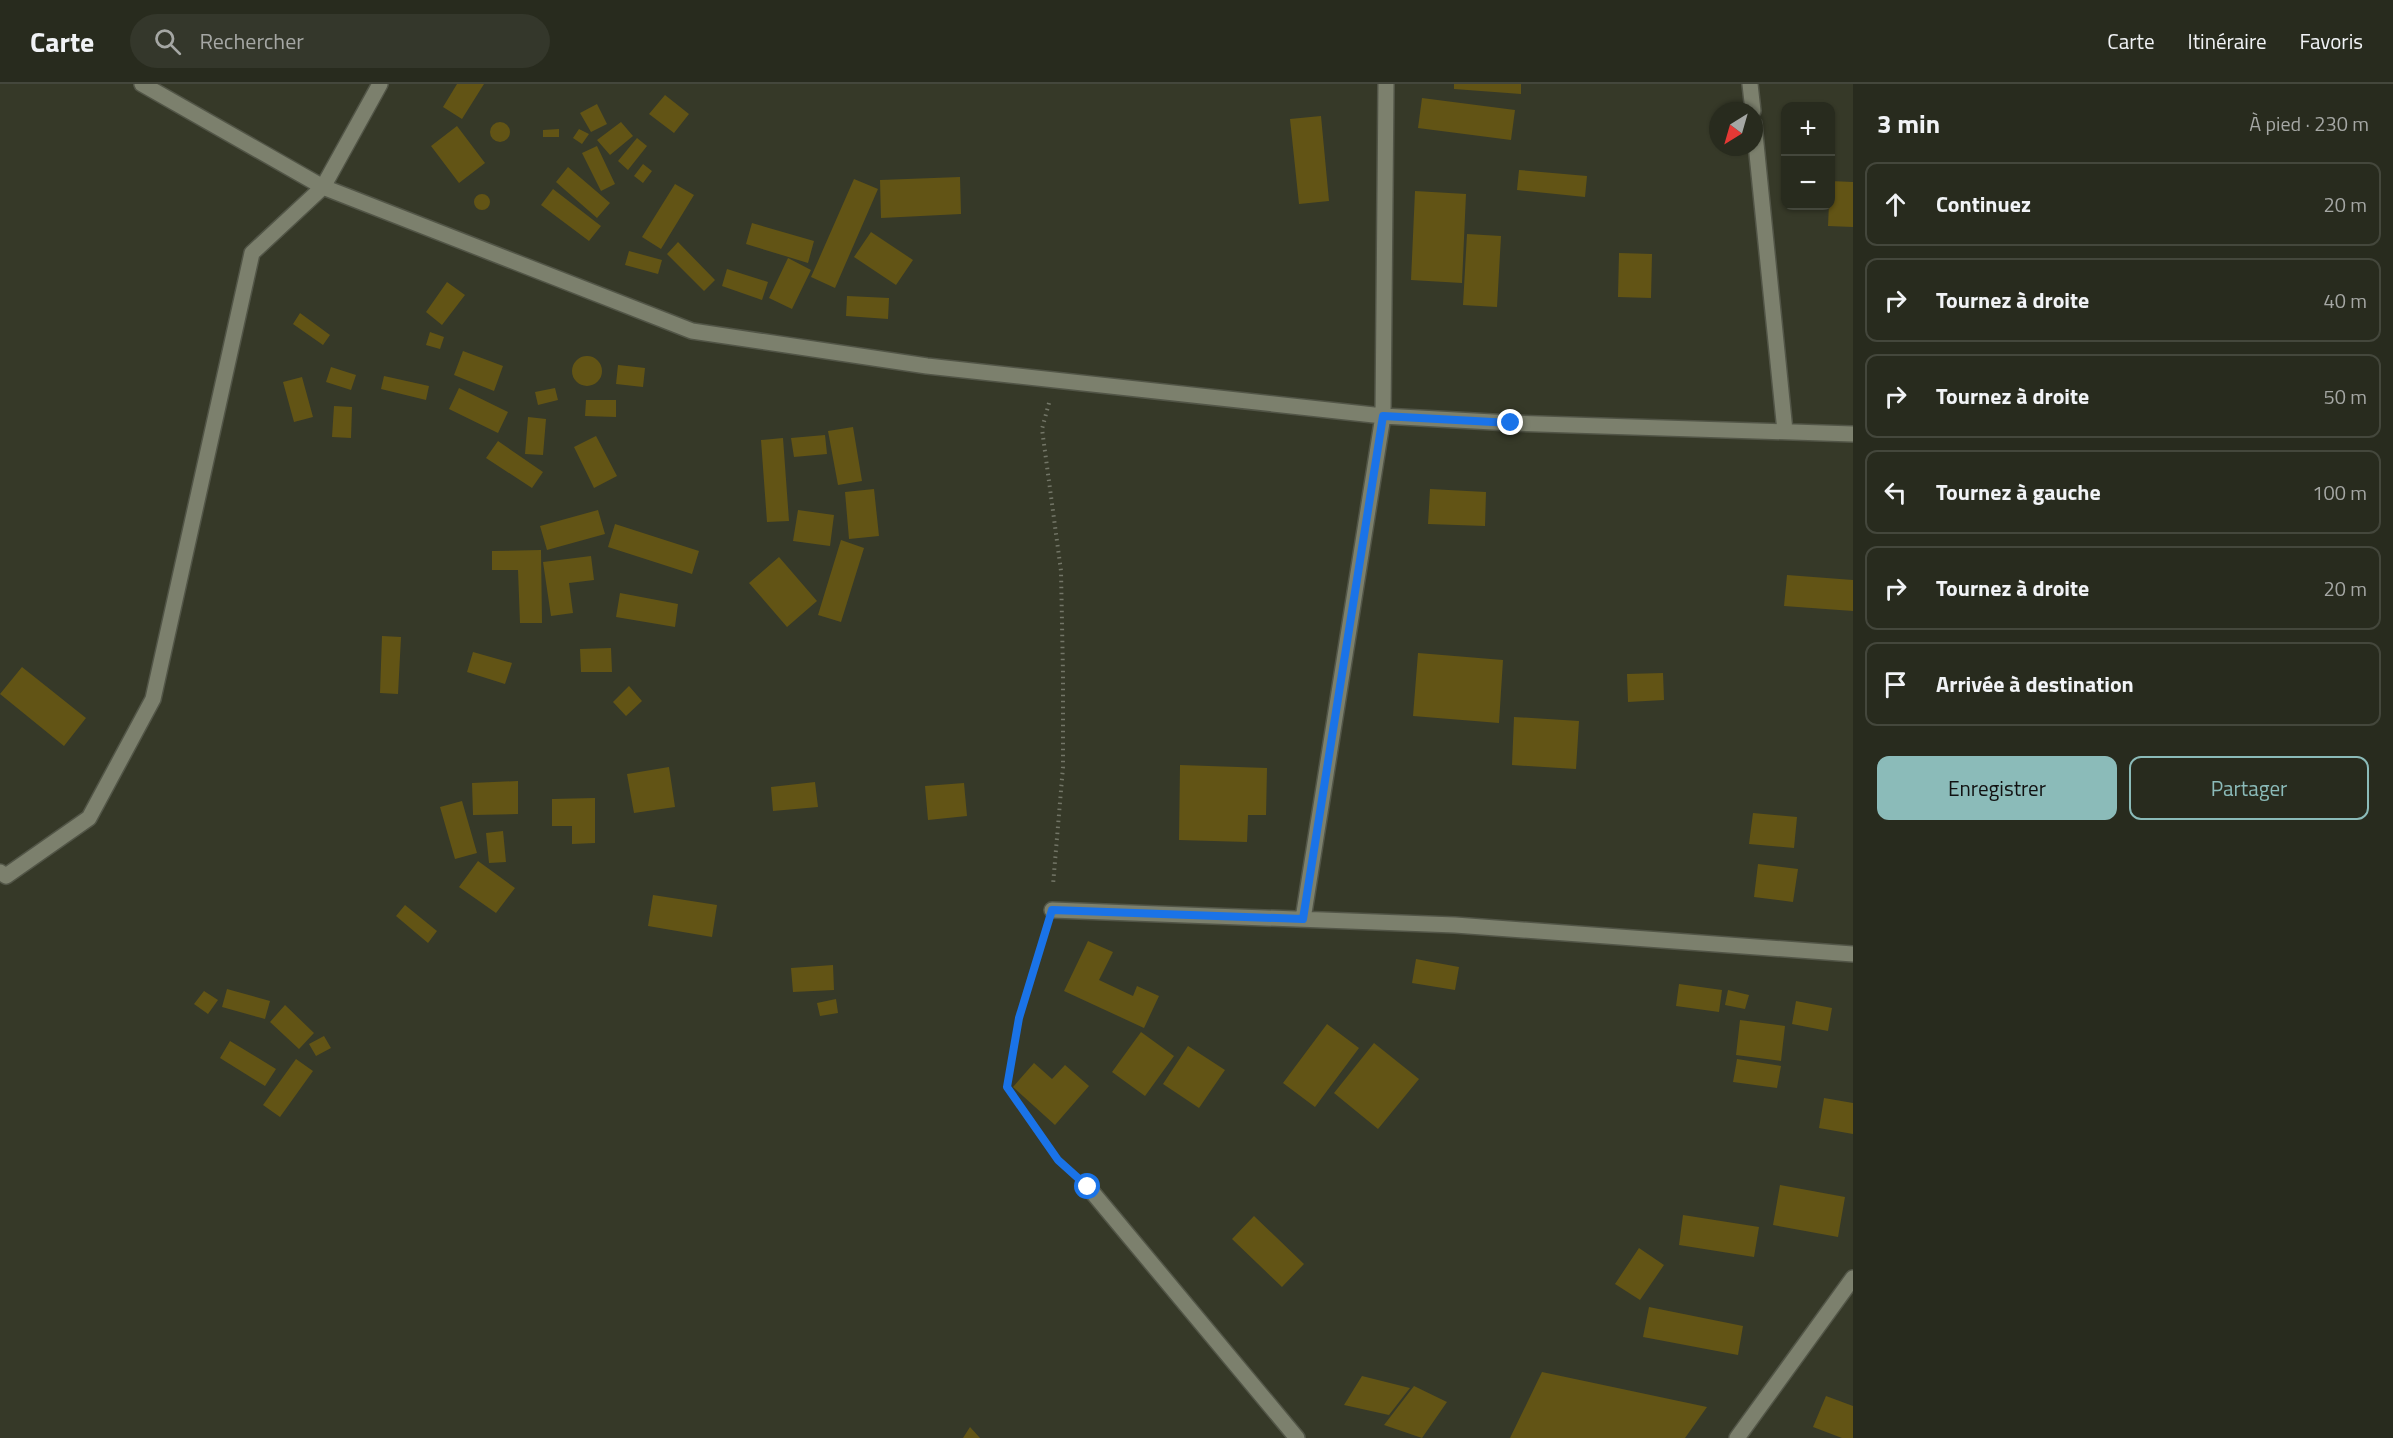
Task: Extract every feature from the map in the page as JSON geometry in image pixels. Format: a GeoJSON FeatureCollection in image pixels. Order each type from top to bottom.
{"type":"FeatureCollection","features":[{"type":"Feature","properties":{"kind":"street"},"geometry":{"type":"LineString","coordinates":[[142,84],[323,187],[692,331],[927,366],[1383,416],[1511,423],[1853,434]]}},
{"type":"Feature","properties":{"kind":"street"},"geometry":{"type":"LineString","coordinates":[[0,872],[6,876],[89,818],[153,699],[252,254],[323,187],[380,84]]}},
{"type":"Feature","properties":{"kind":"street"},"geometry":{"type":"LineString","coordinates":[[1303,919],[1383,416],[1386,84]]}},
{"type":"Feature","properties":{"kind":"street"},"geometry":{"type":"LineString","coordinates":[[1750,84],[1752,102]]}},
{"type":"Feature","properties":{"kind":"street"},"geometry":{"type":"LineString","coordinates":[[1757,156],[1785,431]]}},
{"type":"Feature","properties":{"kind":"street"},"geometry":{"type":"LineString","coordinates":[[1052,910],[1455,925],[1853,954]]}},
{"type":"Feature","properties":{"kind":"street"},"geometry":{"type":"LineString","coordinates":[[1088,1187],[1297,1438]]}},
{"type":"Feature","properties":{"kind":"street"},"geometry":{"type":"LineString","coordinates":[[1737,1438],[1853,1278]]}},
{"type":"Feature","properties":{"kind":"path"},"geometry":{"type":"LineString","coordinates":[[1055,379],[1042,429],[1061,571],[1063,767],[1052,910],[1019,1018],[1007,1087],[1058,1160],[1088,1187]]}},
{"type":"Feature","properties":{"kind":"building"},"geometry":{"type":"Polygon","coordinates":[[[457,84],[484,84],[462,119],[443,107],[457,84]]]}},
{"type":"Feature","properties":{"kind":"building"},"geometry":{"type":"Polygon","coordinates":[[[1454,84],[1521,84],[1521,94],[1454,89],[1454,84]]]}},
{"type":"Feature","properties":{"kind":"building"},"geometry":{"type":"Polygon","coordinates":[[[665,95],[689,114],[674,133],[649,114],[665,95]]]}},
{"type":"Feature","properties":{"kind":"building"},"geometry":{"type":"Polygon","coordinates":[[[1422,98],[1515,110],[1511,140],[1418,128],[1422,98]]]}},
{"type":"Feature","properties":{"kind":"building"},"geometry":{"type":"Polygon","coordinates":[[[597,104],[607,124],[591,132],[580,113],[597,104]]]}},
{"type":"Feature","properties":{"kind":"building"},"geometry":{"type":"Polygon","coordinates":[[[1321,116],[1329,201],[1299,204],[1290,119],[1321,116]]]}},
{"type":"Feature","properties":{"kind":"building"},"geometry":{"type":"Polygon","coordinates":[[[500,122],[507,125],[510,132],[507,139],[500,142],[493,139],[490,132],[493,125],[500,122]]]}},
{"type":"Feature","properties":{"kind":"building"},"geometry":{"type":"Polygon","coordinates":[[[621,122],[633,136],[610,155],[597,140],[621,122]]]}},
{"type":"Feature","properties":{"kind":"building"},"geometry":{"type":"Polygon","coordinates":[[[457,126],[485,163],[459,183],[431,146],[457,126]]]}},
{"type":"Feature","properties":{"kind":"building"},"geometry":{"type":"Polygon","coordinates":[[[559,129],[559,137],[543,137],[543,130],[559,129]]]}},
{"type":"Feature","properties":{"kind":"building"},"geometry":{"type":"Polygon","coordinates":[[[579,129],[589,134],[582,144],[573,138],[579,129]]]}},
{"type":"Feature","properties":{"kind":"building"},"geometry":{"type":"Polygon","coordinates":[[[637,138],[647,146],[628,170],[618,161],[637,138]]]}},
{"type":"Feature","properties":{"kind":"building"},"geometry":{"type":"Polygon","coordinates":[[[597,146],[615,184],[601,191],[582,153],[597,146]]]}},
{"type":"Feature","properties":{"kind":"building"},"geometry":{"type":"Polygon","coordinates":[[[643,164],[652,171],[643,183],[634,176],[643,164]]]}},
{"type":"Feature","properties":{"kind":"building"},"geometry":{"type":"Polygon","coordinates":[[[568,167],[610,203],[597,218],[556,182],[568,167]]]}},
{"type":"Feature","properties":{"kind":"building"},"geometry":{"type":"Polygon","coordinates":[[[1519,170],[1587,176],[1585,197],[1517,190],[1519,170]]]}},
{"type":"Feature","properties":{"kind":"building"},"geometry":{"type":"Polygon","coordinates":[[[960,177],[961,214],[881,218],[880,180],[960,177]]]}},
{"type":"Feature","properties":{"kind":"building"},"geometry":{"type":"Polygon","coordinates":[[[854,179],[878,189],[835,288],[811,277],[854,179]]]}},
{"type":"Feature","properties":{"kind":"building"},"geometry":{"type":"Polygon","coordinates":[[[1835,181],[1853,182],[1853,227],[1828,226],[1829,210],[1835,210],[1835,181]]]}},
{"type":"Feature","properties":{"kind":"building"},"geometry":{"type":"Polygon","coordinates":[[[675,184],[694,195],[661,249],[642,237],[675,184]]]}},
{"type":"Feature","properties":{"kind":"building"},"geometry":{"type":"Polygon","coordinates":[[[553,189],[601,226],[589,241],[541,205],[553,189]]]}},
{"type":"Feature","properties":{"kind":"building"},"geometry":{"type":"Polygon","coordinates":[[[1415,191],[1466,194],[1462,283],[1411,280],[1415,191]]]}},
{"type":"Feature","properties":{"kind":"building"},"geometry":{"type":"Polygon","coordinates":[[[482,194],[488,196],[490,202],[488,208],[482,210],[476,208],[474,202],[476,196],[482,194]]]}},
{"type":"Feature","properties":{"kind":"building"},"geometry":{"type":"Polygon","coordinates":[[[752,223],[814,241],[808,263],[746,244],[752,223]]]}},
{"type":"Feature","properties":{"kind":"building"},"geometry":{"type":"Polygon","coordinates":[[[871,232],[913,260],[896,285],[854,257],[871,232]]]}},
{"type":"Feature","properties":{"kind":"building"},"geometry":{"type":"Polygon","coordinates":[[[1467,234],[1501,236],[1497,307],[1463,305],[1467,234]]]}},
{"type":"Feature","properties":{"kind":"building"},"geometry":{"type":"Polygon","coordinates":[[[678,242],[715,280],[704,291],[667,254],[678,242]]]}},
{"type":"Feature","properties":{"kind":"building"},"geometry":{"type":"Polygon","coordinates":[[[629,251],[662,260],[658,274],[625,265],[629,251]]]}},
{"type":"Feature","properties":{"kind":"building"},"geometry":{"type":"Polygon","coordinates":[[[1619,253],[1652,254],[1651,298],[1618,297],[1619,253]]]}},
{"type":"Feature","properties":{"kind":"building"},"geometry":{"type":"Polygon","coordinates":[[[788,258],[811,270],[792,309],[769,298],[788,258]]]}},
{"type":"Feature","properties":{"kind":"building"},"geometry":{"type":"Polygon","coordinates":[[[727,269],[768,282],[762,300],[722,286],[727,269]]]}},
{"type":"Feature","properties":{"kind":"building"},"geometry":{"type":"Polygon","coordinates":[[[447,282],[465,295],[442,325],[426,312],[447,282]]]}},
{"type":"Feature","properties":{"kind":"building"},"geometry":{"type":"Polygon","coordinates":[[[847,296],[889,298],[888,319],[846,316],[847,296]]]}},
{"type":"Feature","properties":{"kind":"building"},"geometry":{"type":"Polygon","coordinates":[[[300,313],[330,335],[323,345],[293,324],[300,313]]]}},
{"type":"Feature","properties":{"kind":"building"},"geometry":{"type":"Polygon","coordinates":[[[430,332],[444,337],[440,349],[426,345],[430,332]]]}},
{"type":"Feature","properties":{"kind":"building"},"geometry":{"type":"Polygon","coordinates":[[[463,351],[503,366],[494,391],[454,375],[463,351]]]}},
{"type":"Feature","properties":{"kind":"building"},"geometry":{"type":"Polygon","coordinates":[[[587,356],[598,360],[602,371],[598,382],[587,386],[576,382],[572,371],[576,360],[587,356]]]}},
{"type":"Feature","properties":{"kind":"building"},"geometry":{"type":"Polygon","coordinates":[[[618,365],[645,368],[643,387],[616,384],[618,365]]]}},
{"type":"Feature","properties":{"kind":"building"},"geometry":{"type":"Polygon","coordinates":[[[331,367],[356,375],[351,390],[326,382],[331,367]]]}},
{"type":"Feature","properties":{"kind":"building"},"geometry":{"type":"Polygon","coordinates":[[[384,376],[429,386],[426,400],[381,389],[384,376]]]}},
{"type":"Feature","properties":{"kind":"building"},"geometry":{"type":"Polygon","coordinates":[[[302,377],[313,417],[294,422],[283,382],[302,377]]]}},
{"type":"Feature","properties":{"kind":"building"},"geometry":{"type":"Polygon","coordinates":[[[459,388],[508,412],[498,433],[449,409],[459,388]]]}},
{"type":"Feature","properties":{"kind":"building"},"geometry":{"type":"Polygon","coordinates":[[[555,388],[558,400],[538,405],[535,392],[555,388]]]}},
{"type":"Feature","properties":{"kind":"building"},"geometry":{"type":"Polygon","coordinates":[[[586,400],[616,400],[616,417],[585,416],[586,400]]]}},
{"type":"Feature","properties":{"kind":"building"},"geometry":{"type":"Polygon","coordinates":[[[334,406],[352,407],[351,438],[332,437],[334,406]]]}},
{"type":"Feature","properties":{"kind":"building"},"geometry":{"type":"Polygon","coordinates":[[[528,417],[546,419],[543,455],[525,454],[528,417]]]}},
{"type":"Feature","properties":{"kind":"building"},"geometry":{"type":"Polygon","coordinates":[[[853,427],[862,481],[838,485],[828,431],[853,427]]]}},
{"type":"Feature","properties":{"kind":"building"},"geometry":{"type":"Polygon","coordinates":[[[825,435],[827,454],[794,457],[791,438],[825,435]]]}},
{"type":"Feature","properties":{"kind":"building"},"geometry":{"type":"Polygon","coordinates":[[[596,436],[617,476],[594,488],[574,447],[596,436]]]}},
{"type":"Feature","properties":{"kind":"building"},"geometry":{"type":"Polygon","coordinates":[[[783,438],[789,521],[767,522],[761,440],[783,438]]]}},
{"type":"Feature","properties":{"kind":"building"},"geometry":{"type":"Polygon","coordinates":[[[498,441],[543,472],[532,488],[486,458],[498,441]]]}},
{"type":"Feature","properties":{"kind":"building"},"geometry":{"type":"Polygon","coordinates":[[[874,489],[879,536],[849,539],[845,492],[874,489]]]}},
{"type":"Feature","properties":{"kind":"building"},"geometry":{"type":"Polygon","coordinates":[[[1430,489],[1486,492],[1485,526],[1428,524],[1430,489]]]}},
{"type":"Feature","properties":{"kind":"building"},"geometry":{"type":"Polygon","coordinates":[[[598,510],[605,534],[547,550],[540,526],[598,510]]]}},
{"type":"Feature","properties":{"kind":"building"},"geometry":{"type":"Polygon","coordinates":[[[798,510],[834,515],[830,546],[793,541],[798,510]]]}},
{"type":"Feature","properties":{"kind":"building"},"geometry":{"type":"Polygon","coordinates":[[[615,524],[699,551],[692,574],[608,547],[615,524]]]}},
{"type":"Feature","properties":{"kind":"building"},"geometry":{"type":"Polygon","coordinates":[[[841,540],[864,548],[841,622],[818,615],[841,540]]]}},
{"type":"Feature","properties":{"kind":"building"},"geometry":{"type":"Polygon","coordinates":[[[541,550],[542,623],[520,623],[518,570],[492,570],[492,551],[541,550]]]}},
{"type":"Feature","properties":{"kind":"building"},"geometry":{"type":"Polygon","coordinates":[[[591,556],[594,580],[569,583],[573,613],[551,616],[543,562],[591,556]]]}},
{"type":"Feature","properties":{"kind":"building"},"geometry":{"type":"Polygon","coordinates":[[[779,557],[817,601],[787,627],[749,583],[779,557]]]}},
{"type":"Feature","properties":{"kind":"building"},"geometry":{"type":"Polygon","coordinates":[[[1787,575],[1853,580],[1853,611],[1784,606],[1787,575]]]}},
{"type":"Feature","properties":{"kind":"building"},"geometry":{"type":"Polygon","coordinates":[[[620,593],[678,604],[675,627],[616,617],[620,593]]]}},
{"type":"Feature","properties":{"kind":"building"},"geometry":{"type":"Polygon","coordinates":[[[382,636],[401,637],[398,694],[380,693],[382,636]]]}},
{"type":"Feature","properties":{"kind":"building"},"geometry":{"type":"Polygon","coordinates":[[[611,648],[612,672],[581,672],[580,649],[611,648]]]}},
{"type":"Feature","properties":{"kind":"building"},"geometry":{"type":"Polygon","coordinates":[[[473,652],[512,663],[505,684],[467,672],[473,652]]]}},
{"type":"Feature","properties":{"kind":"building"},"geometry":{"type":"Polygon","coordinates":[[[1418,653],[1503,660],[1499,723],[1413,716],[1418,653]]]}},
{"type":"Feature","properties":{"kind":"building"},"geometry":{"type":"Polygon","coordinates":[[[22,667],[86,718],[64,746],[0,694],[22,667]]]}},
{"type":"Feature","properties":{"kind":"building"},"geometry":{"type":"Polygon","coordinates":[[[1663,673],[1664,700],[1628,702],[1627,674],[1663,673]]]}},
{"type":"Feature","properties":{"kind":"building"},"geometry":{"type":"Polygon","coordinates":[[[629,686],[642,701],[626,716],[613,702],[629,686]]]}},
{"type":"Feature","properties":{"kind":"building"},"geometry":{"type":"Polygon","coordinates":[[[1514,717],[1579,721],[1576,769],[1512,765],[1514,717]]]}},
{"type":"Feature","properties":{"kind":"building"},"geometry":{"type":"Polygon","coordinates":[[[1180,765],[1267,768],[1266,815],[1248,815],[1247,842],[1179,840],[1180,765]]]}},
{"type":"Feature","properties":{"kind":"building"},"geometry":{"type":"Polygon","coordinates":[[[669,767],[675,807],[634,813],[627,774],[669,767]]]}},
{"type":"Feature","properties":{"kind":"building"},"geometry":{"type":"Polygon","coordinates":[[[518,781],[518,814],[473,815],[472,783],[518,781]]]}},
{"type":"Feature","properties":{"kind":"building"},"geometry":{"type":"Polygon","coordinates":[[[815,782],[818,807],[773,811],[771,787],[815,782]]]}},
{"type":"Feature","properties":{"kind":"building"},"geometry":{"type":"Polygon","coordinates":[[[964,783],[967,816],[928,820],[925,786],[964,783]]]}},
{"type":"Feature","properties":{"kind":"building"},"geometry":{"type":"Polygon","coordinates":[[[595,798],[595,843],[572,844],[572,826],[552,826],[552,799],[595,798]]]}},
{"type":"Feature","properties":{"kind":"building"},"geometry":{"type":"Polygon","coordinates":[[[462,801],[477,853],[455,859],[440,807],[462,801]]]}},
{"type":"Feature","properties":{"kind":"building"},"geometry":{"type":"Polygon","coordinates":[[[1753,813],[1797,817],[1794,848],[1749,844],[1753,813]]]}},
{"type":"Feature","properties":{"kind":"building"},"geometry":{"type":"Polygon","coordinates":[[[503,831],[506,862],[489,863],[486,833],[503,831]]]}},
{"type":"Feature","properties":{"kind":"building"},"geometry":{"type":"Polygon","coordinates":[[[478,861],[515,888],[496,913],[459,887],[478,861]]]}},
{"type":"Feature","properties":{"kind":"building"},"geometry":{"type":"Polygon","coordinates":[[[1758,864],[1798,869],[1793,902],[1754,897],[1758,864]]]}},
{"type":"Feature","properties":{"kind":"building"},"geometry":{"type":"Polygon","coordinates":[[[653,895],[717,905],[712,937],[648,926],[653,895]]]}},
{"type":"Feature","properties":{"kind":"building"},"geometry":{"type":"Polygon","coordinates":[[[405,905],[437,931],[428,943],[396,916],[405,905]]]}},
{"type":"Feature","properties":{"kind":"building"},"geometry":{"type":"Polygon","coordinates":[[[1088,941],[1113,952],[1099,980],[1133,996],[1137,986],[1159,996],[1144,1028],[1064,991],[1088,941]]]}},
{"type":"Feature","properties":{"kind":"building"},"geometry":{"type":"Polygon","coordinates":[[[1416,959],[1459,967],[1455,990],[1412,983],[1416,959]]]}},
{"type":"Feature","properties":{"kind":"building"},"geometry":{"type":"Polygon","coordinates":[[[833,965],[834,990],[793,992],[791,968],[833,965]]]}},
{"type":"Feature","properties":{"kind":"building"},"geometry":{"type":"Polygon","coordinates":[[[1679,984],[1722,990],[1719,1012],[1676,1006],[1679,984]]]}},
{"type":"Feature","properties":{"kind":"building"},"geometry":{"type":"Polygon","coordinates":[[[227,989],[270,1001],[265,1019],[222,1007],[227,989]]]}},
{"type":"Feature","properties":{"kind":"building"},"geometry":{"type":"Polygon","coordinates":[[[1728,990],[1749,995],[1745,1009],[1725,1005],[1728,990]]]}},
{"type":"Feature","properties":{"kind":"building"},"geometry":{"type":"Polygon","coordinates":[[[204,991],[218,1000],[208,1014],[194,1004],[204,991]]]}},
{"type":"Feature","properties":{"kind":"building"},"geometry":{"type":"Polygon","coordinates":[[[836,999],[838,1013],[820,1016],[817,1003],[836,999]]]}},
{"type":"Feature","properties":{"kind":"building"},"geometry":{"type":"Polygon","coordinates":[[[1796,1001],[1832,1008],[1828,1031],[1792,1024],[1796,1001]]]}},
{"type":"Feature","properties":{"kind":"building"},"geometry":{"type":"Polygon","coordinates":[[[285,1005],[314,1033],[299,1049],[270,1022],[285,1005]]]}},
{"type":"Feature","properties":{"kind":"building"},"geometry":{"type":"Polygon","coordinates":[[[1740,1020],[1785,1026],[1781,1061],[1736,1055],[1740,1020]]]}},
{"type":"Feature","properties":{"kind":"building"},"geometry":{"type":"Polygon","coordinates":[[[1327,1024],[1359,1048],[1315,1107],[1283,1083],[1327,1024]]]}},
{"type":"Feature","properties":{"kind":"building"},"geometry":{"type":"Polygon","coordinates":[[[1141,1032],[1174,1056],[1145,1096],[1112,1072],[1141,1032]]]}},
{"type":"Feature","properties":{"kind":"building"},"geometry":{"type":"Polygon","coordinates":[[[324,1036],[331,1048],[316,1056],[309,1044],[324,1036]]]}},
{"type":"Feature","properties":{"kind":"building"},"geometry":{"type":"Polygon","coordinates":[[[230,1041],[276,1069],[265,1086],[220,1058],[230,1041]]]}},
{"type":"Feature","properties":{"kind":"building"},"geometry":{"type":"Polygon","coordinates":[[[1374,1043],[1419,1079],[1378,1129],[1334,1093],[1374,1043]]]}},
{"type":"Feature","properties":{"kind":"building"},"geometry":{"type":"Polygon","coordinates":[[[1188,1046],[1225,1070],[1199,1108],[1163,1084],[1188,1046]]]}},
{"type":"Feature","properties":{"kind":"building"},"geometry":{"type":"Polygon","coordinates":[[[296,1059],[313,1071],[280,1117],[263,1105],[296,1059]]]}},
{"type":"Feature","properties":{"kind":"building"},"geometry":{"type":"Polygon","coordinates":[[[1737,1059],[1781,1066],[1777,1088],[1733,1082],[1737,1059]]]}},
{"type":"Feature","properties":{"kind":"building"},"geometry":{"type":"Polygon","coordinates":[[[1034,1063],[1052,1079],[1065,1065],[1089,1086],[1055,1125],[1013,1087],[1034,1063]]]}},
{"type":"Feature","properties":{"kind":"building"},"geometry":{"type":"Polygon","coordinates":[[[1824,1098],[1853,1103],[1853,1134],[1819,1128],[1824,1098]]]}},
{"type":"Feature","properties":{"kind":"building"},"geometry":{"type":"Polygon","coordinates":[[[1780,1185],[1845,1197],[1838,1237],[1773,1225],[1780,1185]]]}},
{"type":"Feature","properties":{"kind":"building"},"geometry":{"type":"Polygon","coordinates":[[[1683,1215],[1759,1227],[1754,1257],[1679,1245],[1683,1215]]]}},
{"type":"Feature","properties":{"kind":"building"},"geometry":{"type":"Polygon","coordinates":[[[1254,1216],[1304,1264],[1282,1287],[1232,1239],[1254,1216]]]}},
{"type":"Feature","properties":{"kind":"building"},"geometry":{"type":"Polygon","coordinates":[[[1639,1248],[1664,1265],[1640,1300],[1615,1284],[1639,1248]]]}},
{"type":"Feature","properties":{"kind":"building"},"geometry":{"type":"Polygon","coordinates":[[[1649,1307],[1743,1326],[1738,1355],[1643,1337],[1649,1307]]]}},
{"type":"Feature","properties":{"kind":"building"},"geometry":{"type":"Polygon","coordinates":[[[1542,1372],[1707,1407],[1685,1438],[1510,1438],[1542,1372]]]}},
{"type":"Feature","properties":{"kind":"building"},"geometry":{"type":"Polygon","coordinates":[[[1362,1376],[1410,1388],[1389,1415],[1344,1405],[1362,1376]]]}},
{"type":"Feature","properties":{"kind":"building"},"geometry":{"type":"Polygon","coordinates":[[[1414,1386],[1447,1402],[1422,1438],[1384,1425],[1414,1386]]]}},
{"type":"Feature","properties":{"kind":"building"},"geometry":{"type":"Polygon","coordinates":[[[1826,1396],[1853,1406],[1853,1438],[1842,1438],[1813,1427],[1826,1396]]]}},
{"type":"Feature","properties":{"kind":"building"},"geometry":{"type":"Polygon","coordinates":[[[970,1427],[980,1438],[963,1438],[970,1427]]]}},
{"type":"Feature","properties":{"kind":"route"},"geometry":{"type":"LineString","coordinates":[[1088,1187],[1058,1160],[1007,1087],[1019,1018],[1052,910],[1303,919],[1383,416],[1511,423]]}}]}
